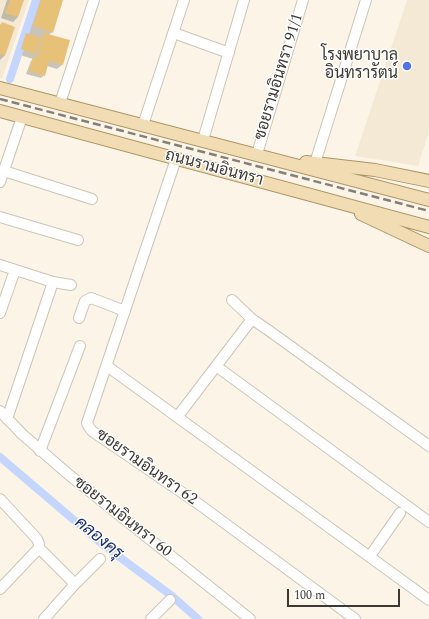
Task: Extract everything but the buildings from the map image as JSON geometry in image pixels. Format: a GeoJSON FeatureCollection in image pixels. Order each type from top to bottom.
{"type":"FeatureCollection","features":[{"type":"Feature","properties":{"kind":"main road","name":"ถนนรามอินทรา"},"geometry":{"type":"LineString","coordinates":[[0,88],[429,200]]}},
{"type":"Feature","properties":{"kind":"main road","name":"ถนนรามอินทรา"},"geometry":{"type":"LineString","coordinates":[[0,111],[429,227]]}},
{"type":"Feature","properties":{"kind":"main road"},"geometry":{"type":"LineString","coordinates":[[275,159],[316,162],[375,170],[429,181]]}},
{"type":"Feature","properties":{"kind":"main road"},"geometry":{"type":"LineString","coordinates":[[336,202],[429,246]]}},
{"type":"Feature","properties":{"kind":"street"},"geometry":{"type":"LineString","coordinates":[[60,103],[94,0]]}},
{"type":"Feature","properties":{"kind":"street"},"geometry":{"type":"LineString","coordinates":[[143,125],[184,0]]}},
{"type":"Feature","properties":{"kind":"street"},"geometry":{"type":"LineString","coordinates":[[203,140],[244,0]]}},
{"type":"Feature","properties":{"kind":"street","name":"ซอยรามอินทรา 91/1"},"geometry":{"type":"LineString","coordinates":[[257,154],[303,0]]}},
{"type":"Feature","properties":{"kind":"street"},"geometry":{"type":"LineString","coordinates":[[316,162],[366,0]]}},
{"type":"Feature","properties":{"kind":"street"},"geometry":{"type":"LineString","coordinates":[[174,33],[228,53]]}},
{"type":"Feature","properties":{"kind":"street"},"geometry":{"type":"LineString","coordinates":[[0,182],[22,117]]}},
{"type":"Feature","properties":{"kind":"street","name":"ซอยรามอินทรา 62"},"geometry":{"type":"LineString","coordinates":[[176,159],[87,423],[92,430],[196,502],[355,619]]}},
{"type":"Feature","properties":{"kind":"street"},"geometry":{"type":"LineString","coordinates":[[4,171],[92,199]]}},
{"type":"Feature","properties":{"kind":"street"},"geometry":{"type":"LineString","coordinates":[[0,217],[78,240]]}},
{"type":"Feature","properties":{"kind":"street"},"geometry":{"type":"LineString","coordinates":[[0,265],[53,282],[71,285]]}},
{"type":"Feature","properties":{"kind":"street"},"geometry":{"type":"LineString","coordinates":[[0,313],[15,270]]}},
{"type":"Feature","properties":{"kind":"street"},"geometry":{"type":"LineString","coordinates":[[3,415],[53,282]]}},
{"type":"Feature","properties":{"kind":"street"},"geometry":{"type":"LineString","coordinates":[[78,318],[85,301],[92,298],[125,311]]}},
{"type":"Feature","properties":{"kind":"street"},"geometry":{"type":"LineString","coordinates":[[232,300],[252,319],[429,446]]}},
{"type":"Feature","properties":{"kind":"street"},"geometry":{"type":"LineString","coordinates":[[178,416],[252,319]]}},
{"type":"Feature","properties":{"kind":"street"},"geometry":{"type":"LineString","coordinates":[[40,451],[80,346]]}},
{"type":"Feature","properties":{"kind":"street"},"geometry":{"type":"LineString","coordinates":[[107,366],[178,416],[429,600]]}},
{"type":"Feature","properties":{"kind":"street"},"geometry":{"type":"LineString","coordinates":[[216,366],[429,522]]}},
{"type":"Feature","properties":{"kind":"street","name":"ซอยรามอินทรา 60"},"geometry":{"type":"LineString","coordinates":[[3,415],[40,451],[250,619]]}},
{"type":"Feature","properties":{"kind":"street"},"geometry":{"type":"LineString","coordinates":[[1,503],[37,539],[39,548],[75,584]]}},
{"type":"Feature","properties":{"kind":"street"},"geometry":{"type":"LineString","coordinates":[[370,556],[400,513]]}},
{"type":"Feature","properties":{"kind":"street"},"geometry":{"type":"LineString","coordinates":[[0,589],[39,548]]}},
{"type":"Feature","properties":{"kind":"street"},"geometry":{"type":"LineString","coordinates":[[44,619],[75,584],[100,559]]}},
{"type":"Feature","properties":{"kind":"street"},"geometry":{"type":"LineString","coordinates":[[154,618],[170,600]]}},
{"type":"Feature","properties":{"kind":"shaded area"},"geometry":{"type":"Polygon","coordinates":[[[0,0],[29,0],[2,79],[0,78],[0,0]]]}},
{"type":"Feature","properties":{"kind":"shaded area","name":"โรงพยาบาล อินทรารัตน์"},"geometry":{"type":"Polygon","coordinates":[[[407,0],[429,0],[429,132],[418,166],[355,156],[407,0]]]}},
{"type":"Feature","properties":{"kind":"waterway"},"geometry":{"type":"LineString","coordinates":[[10,79],[36,0]]}},
{"type":"Feature","properties":{"kind":"waterway","name":"คลองครุ"},"geometry":{"type":"LineString","coordinates":[[0,457],[102,544],[172,596],[198,619]]}},
{"type":"Feature","properties":{"kind":"railway"},"geometry":{"type":"LineString","coordinates":[[0,99],[429,211]]}},
{"type":"Feature","properties":{"kind":"place","name":"โรงพยาบาล อินทรารัตน์"},"geometry":{"type":"Point","coordinates":[407,66]}}]}
